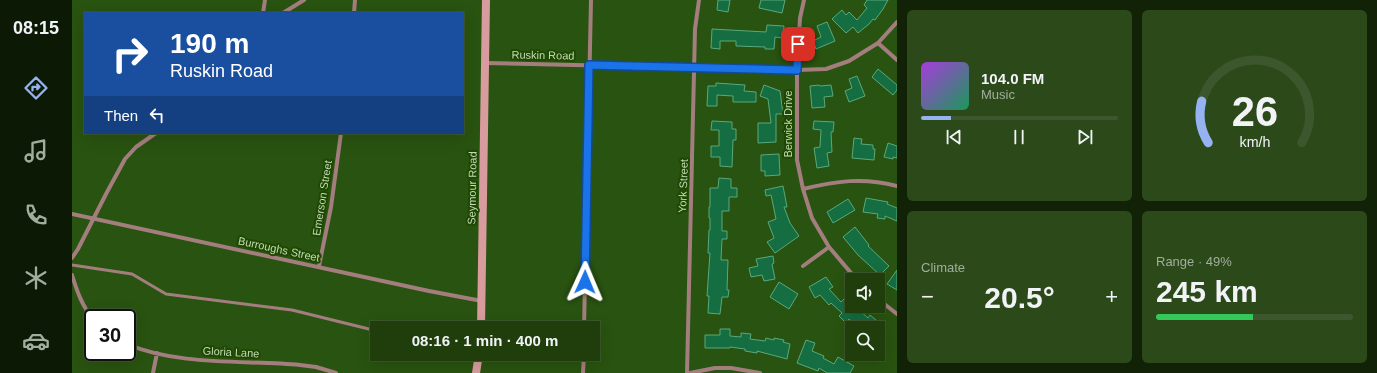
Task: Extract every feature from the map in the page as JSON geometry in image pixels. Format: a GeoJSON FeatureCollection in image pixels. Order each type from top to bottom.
{"type":"FeatureCollection","features":[{"type":"Feature","properties":{"kind":"street"},"geometry":{"type":"LineString","coordinates":[[264,12],[265,0]]}},
{"type":"Feature","properties":{"kind":"street"},"geometry":{"type":"LineString","coordinates":[[285,12],[304,0]]}},
{"type":"Feature","properties":{"kind":"street"},"geometry":{"type":"LineString","coordinates":[[354,12],[355,0]]}},
{"type":"Feature","properties":{"kind":"street","name":"Seymour Road"},"geometry":{"type":"LineString","coordinates":[[481,321],[486,0]]}},
{"type":"Feature","properties":{"kind":"street"},"geometry":{"type":"LineString","coordinates":[[584,321],[591,0]]}},
{"type":"Feature","properties":{"kind":"street","name":"York Street"},"geometry":{"type":"LineString","coordinates":[[687,373],[695,29],[699,0]]}},
{"type":"Feature","properties":{"kind":"street","name":"Berwick Drive"},"geometry":{"type":"LineString","coordinates":[[804,0],[800,18],[797,70],[797,160],[803,189],[812,218],[829,247],[851,273]]}},
{"type":"Feature","properties":{"kind":"street","name":"Ruskin Road"},"geometry":{"type":"LineString","coordinates":[[485,63],[797,70],[826,69],[849,61],[878,43],[897,22]]}},
{"type":"Feature","properties":{"kind":"street"},"geometry":{"type":"LineString","coordinates":[[878,43],[897,60]]}},
{"type":"Feature","properties":{"kind":"street"},"geometry":{"type":"LineString","coordinates":[[72,258],[125,159],[136,147],[155,134]]}},
{"type":"Feature","properties":{"kind":"street","name":"Emerson Street"},"geometry":{"type":"LineString","coordinates":[[319,266],[331,207],[341,134]]}},
{"type":"Feature","properties":{"kind":"street"},"geometry":{"type":"LineString","coordinates":[[803,189],[831,182],[857,180],[883,182],[897,186]]}},
{"type":"Feature","properties":{"kind":"street","name":"Burroughs Street"},"geometry":{"type":"LineString","coordinates":[[72,214],[319,266],[429,291],[482,301]]}},
{"type":"Feature","properties":{"kind":"street"},"geometry":{"type":"LineString","coordinates":[[803,266],[829,247]]}},
{"type":"Feature","properties":{"kind":"street"},"geometry":{"type":"LineString","coordinates":[[72,275],[79,298],[85,309]]}},
{"type":"Feature","properties":{"kind":"street"},"geometry":{"type":"LineString","coordinates":[[885,305],[897,314]]}},
{"type":"Feature","properties":{"kind":"street","name":"Gloria Lane"},"geometry":{"type":"LineString","coordinates":[[136,347],[157,353],[197,359],[300,365],[316,367],[336,373]]}},
{"type":"Feature","properties":{"kind":"street"},"geometry":{"type":"LineString","coordinates":[[153,373],[157,353]]}},
{"type":"Feature","properties":{"kind":"street"},"geometry":{"type":"LineString","coordinates":[[476,373],[478,361]]}},
{"type":"Feature","properties":{"kind":"street"},"geometry":{"type":"LineString","coordinates":[[583,373],[584,361]]}},
{"type":"Feature","properties":{"kind":"street"},"geometry":{"type":"LineString","coordinates":[[690,373],[715,368],[731,368],[760,373]]}},
{"type":"Feature","properties":{"kind":"lane"},"geometry":{"type":"LineString","coordinates":[[72,265],[132,274],[166,294],[292,310],[370,329]]}},
{"type":"Feature","properties":{"kind":"building"},"geometry":{"type":"Polygon","coordinates":[[[718,0],[730,0],[728,12],[717,10],[718,0]]]}},
{"type":"Feature","properties":{"kind":"building"},"geometry":{"type":"Polygon","coordinates":[[[761,0],[785,0],[782,13],[759,8],[761,0]]]}},
{"type":"Feature","properties":{"kind":"building"},"geometry":{"type":"Polygon","coordinates":[[[867,0],[888,0],[875,20],[873,19],[858,33],[853,27],[846,33],[832,19],[842,10],[846,15],[849,12],[857,20],[867,8],[864,5],[867,0]]]}},
{"type":"Feature","properties":{"kind":"building"},"geometry":{"type":"Polygon","coordinates":[[[827,22],[835,41],[816,49],[813,41],[821,37],[817,26],[827,22]]]}},
{"type":"Feature","properties":{"kind":"building"},"geometry":{"type":"Polygon","coordinates":[[[767,25],[784,26],[783,38],[775,37],[774,49],[765,49],[765,47],[736,46],[736,41],[720,41],[720,49],[711,48],[712,29],[766,32],[767,25]]]}},
{"type":"Feature","properties":{"kind":"building"},"geometry":{"type":"Polygon","coordinates":[[[878,69],[897,85],[897,90],[893,95],[872,77],[878,69]]]}},
{"type":"Feature","properties":{"kind":"building"},"geometry":{"type":"Polygon","coordinates":[[[857,76],[865,96],[849,102],[845,91],[852,88],[849,79],[857,76]]]}},
{"type":"Feature","properties":{"kind":"building"},"geometry":{"type":"Polygon","coordinates":[[[716,83],[745,85],[744,91],[756,92],[756,102],[733,102],[733,96],[717,95],[717,106],[707,106],[708,86],[716,86],[716,83]]]}},
{"type":"Feature","properties":{"kind":"building"},"geometry":{"type":"Polygon","coordinates":[[[764,85],[780,91],[783,114],[776,114],[776,142],[758,143],[758,123],[771,123],[768,99],[760,96],[764,85]]]}},
{"type":"Feature","properties":{"kind":"building"},"geometry":{"type":"Polygon","coordinates":[[[831,85],[833,96],[824,97],[825,107],[812,108],[810,86],[831,85]]]}},
{"type":"Feature","properties":{"kind":"building"},"geometry":{"type":"Polygon","coordinates":[[[712,121],[732,122],[732,129],[736,129],[736,140],[733,140],[732,167],[720,166],[720,157],[711,157],[711,146],[719,146],[719,130],[711,130],[712,121]]]}},
{"type":"Feature","properties":{"kind":"building"},"geometry":{"type":"Polygon","coordinates":[[[814,121],[834,122],[833,132],[831,132],[832,152],[827,153],[829,166],[817,168],[814,148],[820,147],[821,130],[813,129],[814,121]]]}},
{"type":"Feature","properties":{"kind":"building"},"geometry":{"type":"Polygon","coordinates":[[[854,138],[862,139],[861,144],[873,145],[873,149],[875,149],[874,160],[852,158],[854,138]]]}},
{"type":"Feature","properties":{"kind":"building"},"geometry":{"type":"Polygon","coordinates":[[[888,143],[897,146],[897,158],[893,157],[893,159],[884,157],[888,143]]]}},
{"type":"Feature","properties":{"kind":"building"},"geometry":{"type":"Polygon","coordinates":[[[779,154],[780,175],[765,176],[765,171],[761,171],[761,155],[779,154]]]}},
{"type":"Feature","properties":{"kind":"building"},"geometry":{"type":"Polygon","coordinates":[[[719,178],[731,179],[731,188],[737,188],[737,197],[729,197],[729,211],[722,211],[722,231],[727,231],[727,239],[722,239],[721,260],[728,260],[727,290],[729,290],[728,297],[722,297],[720,314],[708,313],[709,296],[707,296],[710,253],[708,253],[710,230],[710,188],[718,188],[719,178]]]}},
{"type":"Feature","properties":{"kind":"building"},"geometry":{"type":"Polygon","coordinates":[[[783,186],[787,207],[784,207],[790,223],[799,236],[775,253],[767,242],[774,238],[768,222],[776,219],[771,195],[766,196],[765,190],[783,186]]]}},
{"type":"Feature","properties":{"kind":"building"},"geometry":{"type":"Polygon","coordinates":[[[866,198],[888,202],[887,204],[897,208],[897,221],[885,216],[885,219],[877,218],[878,214],[863,212],[866,198]]]}},
{"type":"Feature","properties":{"kind":"building"},"geometry":{"type":"Polygon","coordinates":[[[848,199],[855,210],[833,223],[827,212],[848,199]]]}},
{"type":"Feature","properties":{"kind":"building"},"geometry":{"type":"Polygon","coordinates":[[[855,227],[869,245],[868,246],[889,266],[882,273],[878,273],[858,255],[843,237],[855,227]]]}},
{"type":"Feature","properties":{"kind":"building"},"geometry":{"type":"Polygon","coordinates":[[[773,256],[774,263],[772,264],[775,279],[764,281],[762,275],[751,277],[749,268],[758,266],[756,259],[773,256]]]}},
{"type":"Feature","properties":{"kind":"building"},"geometry":{"type":"Polygon","coordinates":[[[897,270],[897,290],[887,284],[897,270]]]}},
{"type":"Feature","properties":{"kind":"building"},"geometry":{"type":"Polygon","coordinates":[[[826,277],[833,287],[829,289],[841,302],[845,298],[845,313],[862,313],[868,318],[870,315],[876,320],[851,321],[849,319],[845,322],[839,316],[842,313],[831,303],[829,305],[820,295],[815,298],[809,287],[826,277]]]}},
{"type":"Feature","properties":{"kind":"building"},"geometry":{"type":"Polygon","coordinates":[[[779,282],[798,294],[789,309],[770,297],[779,282]]]}},
{"type":"Feature","properties":{"kind":"building"},"geometry":{"type":"Polygon","coordinates":[[[720,329],[730,329],[730,336],[741,337],[741,333],[751,334],[750,339],[765,341],[766,338],[774,340],[774,338],[784,340],[783,342],[790,344],[787,359],[757,351],[757,353],[745,351],[745,349],[730,347],[705,348],[705,335],[720,335],[720,329]]]}},
{"type":"Feature","properties":{"kind":"building"},"geometry":{"type":"Polygon","coordinates":[[[806,340],[815,343],[812,351],[824,356],[823,358],[834,364],[838,357],[854,366],[850,373],[827,373],[819,368],[818,371],[797,363],[806,340]]]}},
{"type":"Feature","properties":{"kind":"route"},"geometry":{"type":"LineString","coordinates":[[585,282],[589,65],[797,70],[798,44]]}}]}
